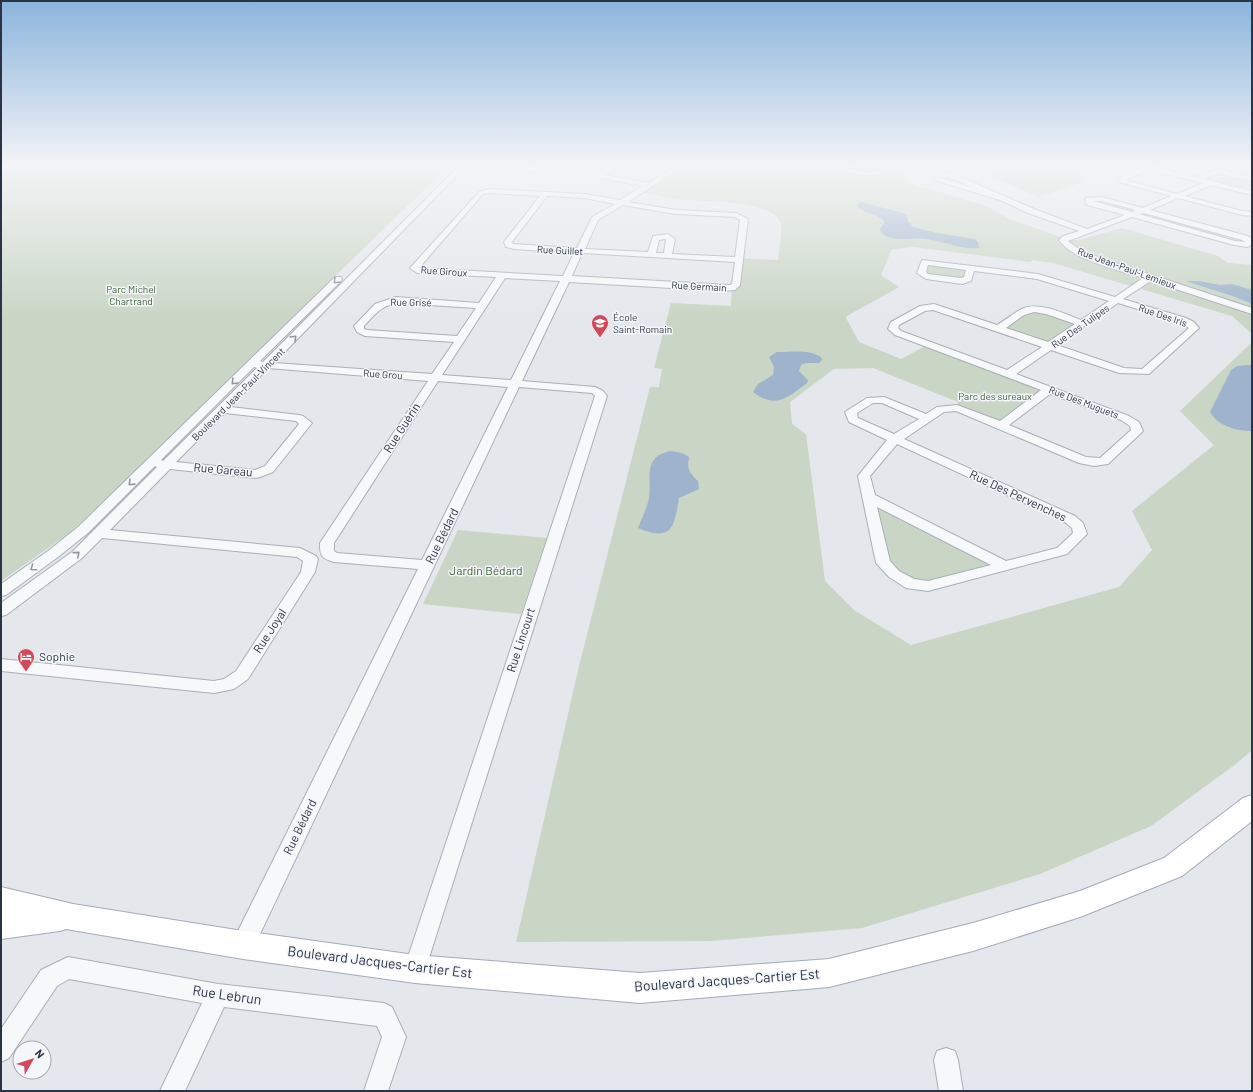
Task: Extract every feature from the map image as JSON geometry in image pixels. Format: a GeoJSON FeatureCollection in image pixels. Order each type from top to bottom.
{"type":"FeatureCollection","features":[{"type":"Feature","properties":{"kind":"main road","name":"Boulevard Jacques-Cartier Est"},"geometry":{"type":"LineString","coordinates":[[1,900],[73,917],[243,945],[415,969],[640,988],[829,973],[973,937],[1080,904],[1173,867],[1252,806]]}},
{"type":"Feature","properties":{"kind":"main road","name":"Boulevard Jacques-Cartier Est"},"geometry":{"type":"LineString","coordinates":[[1,925],[73,917]]}},
{"type":"Feature","properties":{"kind":"street","name":"Boulevard Jean-Paul-Vincent"},"geometry":{"type":"LineString","coordinates":[[1,591],[53,554],[83,530],[402,216]]}},
{"type":"Feature","properties":{"kind":"street","name":"Boulevard Jean-Paul-Vincent"},"geometry":{"type":"LineString","coordinates":[[1,611],[77,554],[99,533],[414,216]]}},
{"type":"Feature","properties":{"kind":"street","name":"Rue Giroux"},"geometry":{"type":"LineString","coordinates":[[460,216],[414,268],[417,270],[502,275]]}},
{"type":"Feature","properties":{"kind":"street","name":"Rue Guillet"},"geometry":{"type":"LineString","coordinates":[[528,216],[508,242],[509,245],[514,247],[739,260]]}},
{"type":"Feature","properties":{"kind":"street","name":"Rue Bédard"},"geometry":{"type":"LineString","coordinates":[[243,945],[595,219],[600,216]]}},
{"type":"Feature","properties":{"kind":"street","name":"Rue Germain"},"geometry":{"type":"LineString","coordinates":[[567,278],[732,288],[736,285],[744,219],[738,216]]}},
{"type":"Feature","properties":{"kind":"street"},"geometry":{"type":"LineString","coordinates":[[1045,216],[1086,231]]}},
{"type":"Feature","properties":{"kind":"street","name":"Rue Jean-Paul-Lemieux"},"geometry":{"type":"LineString","coordinates":[[1127,216],[1063,240],[1066,244],[1083,254],[1252,311]]}},
{"type":"Feature","properties":{"kind":"street"},"geometry":{"type":"LineString","coordinates":[[1139,216],[1234,243],[1246,244],[1252,242],[1245,238],[1165,216]]}},
{"type":"Feature","properties":{"kind":"street"},"geometry":{"type":"LineString","coordinates":[[651,255],[656,238],[668,236],[672,238],[667,256]]}},
{"type":"Feature","properties":{"kind":"street","name":"Rue Des Iris"},"geometry":{"type":"LineString","coordinates":[[970,268],[968,279],[962,281],[926,276],[921,273],[925,262],[1038,277],[1183,320],[1191,324],[1194,328],[1145,372],[1123,371],[1050,346]]}},
{"type":"Feature","properties":{"kind":"street"},"geometry":{"type":"LineString","coordinates":[[502,275],[567,278]]}},
{"type":"Feature","properties":{"kind":"street","name":"Rue Guérin"},"geometry":{"type":"LineString","coordinates":[[427,565],[334,557],[327,553],[327,543],[502,275]]}},
{"type":"Feature","properties":{"kind":"street","name":"Rue Des Tulipes"},"geometry":{"type":"LineString","coordinates":[[1009,374],[1150,277]]}},
{"type":"Feature","properties":{"kind":"street","name":"Rue Grisé"},"geometry":{"type":"LineString","coordinates":[[460,339],[366,333],[360,330],[359,326],[378,305],[396,300],[481,306]]}},
{"type":"Feature","properties":{"kind":"street","name":"Rue Des Muguets"},"geometry":{"type":"LineString","coordinates":[[941,409],[957,408],[1083,460],[1094,462],[1104,460],[1137,431],[1135,424],[1125,418],[904,335],[893,329],[894,324],[923,308],[934,307],[1050,346]]}},
{"type":"Feature","properties":{"kind":"street"},"geometry":{"type":"LineString","coordinates":[[999,328],[1027,310],[1042,310],[1083,324]]}},
{"type":"Feature","properties":{"kind":"street","name":"Rue Grou"},"geometry":{"type":"LineString","coordinates":[[252,364],[515,384]]}},
{"type":"Feature","properties":{"kind":"street","name":"Rue Lincourt"},"geometry":{"type":"LineString","coordinates":[[415,969],[601,396],[595,390],[515,384]]}},
{"type":"Feature","properties":{"kind":"street"},"geometry":{"type":"LineString","coordinates":[[1001,426],[1049,389]]}},
{"type":"Feature","properties":{"kind":"street"},"geometry":{"type":"LineString","coordinates":[[895,439],[853,420],[851,412],[871,400],[884,400],[927,418]]}},
{"type":"Feature","properties":{"kind":"street","name":"Rue Des Pervenches"},"geometry":{"type":"LineString","coordinates":[[895,439],[1070,519],[1078,526],[1080,534],[1062,552],[928,586],[911,584],[894,574],[883,563],[864,476],[895,439],[941,409]]}},
{"type":"Feature","properties":{"kind":"street","name":"Rue Gareau"},"geometry":{"type":"LineString","coordinates":[[151,464],[256,474],[269,469],[306,423],[299,418],[222,410]]}},
{"type":"Feature","properties":{"kind":"street"},"geometry":{"type":"LineString","coordinates":[[868,496],[1005,566]]}},
{"type":"Feature","properties":{"kind":"street","name":"Rue Joyal"},"geometry":{"type":"LineString","coordinates":[[1,665],[214,687],[228,684],[242,675],[308,572],[311,560],[300,553],[99,533]]}},
{"type":"Feature","properties":{"kind":"street","name":"Rue Lebrun"},"geometry":{"type":"LineString","coordinates":[[1,1050],[49,978],[68,968],[218,995],[384,1015],[394,1037],[376,1091]]}},
{"type":"Feature","properties":{"kind":"street"},"geometry":{"type":"LineString","coordinates":[[172,1091],[218,995]]}},
{"type":"Feature","properties":{"kind":"street"},"geometry":{"type":"LineString","coordinates":[[946,1060],[951,1091]]}},
{"type":"Feature","properties":{"kind":"green space","name":"Parc Michel Chartrand"},"geometry":{"type":"Polygon","coordinates":[[[1,216],[397,216],[273,336],[259,352],[145,464],[68,534],[1,581],[1,216]]]}},
{"type":"Feature","properties":{"kind":"green space","name":"Parc des sureaux"},"geometry":{"type":"Polygon","coordinates":[[[776,216],[1004,216],[1069,240],[1079,240],[1122,228],[1218,256],[1228,263],[1252,265],[1252,334],[1232,316],[1053,263],[1032,260],[1031,262],[914,247],[892,249],[881,275],[899,287],[847,316],[846,318],[859,342],[901,359],[929,344],[1049,389],[1001,426],[957,408],[958,402],[873,368],[834,369],[790,402],[792,424],[806,434],[825,581],[854,610],[911,645],[1119,587],[1152,550],[1132,511],[1214,445],[1180,411],[1252,342],[1252,750],[1236,764],[1151,826],[1040,874],[862,928],[711,941],[516,942],[579,666],[650,387],[659,387],[662,369],[654,368],[671,303],[731,306],[732,288],[739,258],[778,260],[781,224],[776,216]]]}},
{"type":"Feature","properties":{"kind":"green space"},"geometry":{"type":"Polygon","coordinates":[[[1138,216],[1161,216],[1252,242],[1247,245],[1138,216]]]}},
{"type":"Feature","properties":{"kind":"green space"},"geometry":{"type":"Polygon","coordinates":[[[929,264],[965,269],[964,278],[961,280],[926,275],[929,264]]]}},
{"type":"Feature","properties":{"kind":"green space"},"geometry":{"type":"Polygon","coordinates":[[[1034,310],[1083,324],[1050,346],[999,328],[1034,310]]]}},
{"type":"Feature","properties":{"kind":"green space"},"geometry":{"type":"Polygon","coordinates":[[[868,497],[1005,566],[928,586],[894,574],[868,497]]]}},
{"type":"Feature","properties":{"kind":"green space","name":"Jardin Bédard"},"geometry":{"type":"Polygon","coordinates":[[[458,530],[547,538],[521,614],[423,604],[458,530]]]}},
{"type":"Feature","properties":{"kind":"water"},"geometry":{"type":"Polygon","coordinates":[[[875,216],[907,216],[908,221],[913,227],[937,233],[975,239],[978,242],[979,248],[959,247],[926,239],[898,239],[888,237],[881,232],[880,229],[885,222],[875,216]]]}},
{"type":"Feature","properties":{"kind":"water"},"geometry":{"type":"Polygon","coordinates":[[[1186,281],[1199,281],[1220,285],[1232,284],[1252,290],[1252,304],[1228,294],[1186,281]]]}},
{"type":"Feature","properties":{"kind":"water"},"geometry":{"type":"Polygon","coordinates":[[[777,352],[811,353],[821,357],[822,360],[819,363],[806,363],[801,365],[799,371],[808,380],[807,383],[788,397],[775,401],[768,400],[753,392],[758,384],[773,375],[774,367],[769,357],[777,352]]]}},
{"type":"Feature","properties":{"kind":"water"},"geometry":{"type":"Polygon","coordinates":[[[1252,365],[1252,431],[1228,427],[1213,417],[1210,412],[1231,370],[1237,366],[1252,365]]]}},
{"type":"Feature","properties":{"kind":"water"},"geometry":{"type":"Polygon","coordinates":[[[671,451],[682,453],[689,457],[689,470],[698,481],[699,489],[679,498],[673,524],[669,530],[665,533],[649,532],[638,528],[649,498],[650,469],[656,458],[671,451]]]}},
{"type":"Feature","properties":{"kind":"place","name":"École Saint-Romain"},"geometry":{"type":"Point","coordinates":[600,338]}},
{"type":"Feature","properties":{"kind":"place","name":"Sophie"},"geometry":{"type":"Point","coordinates":[26,672]}}]}
